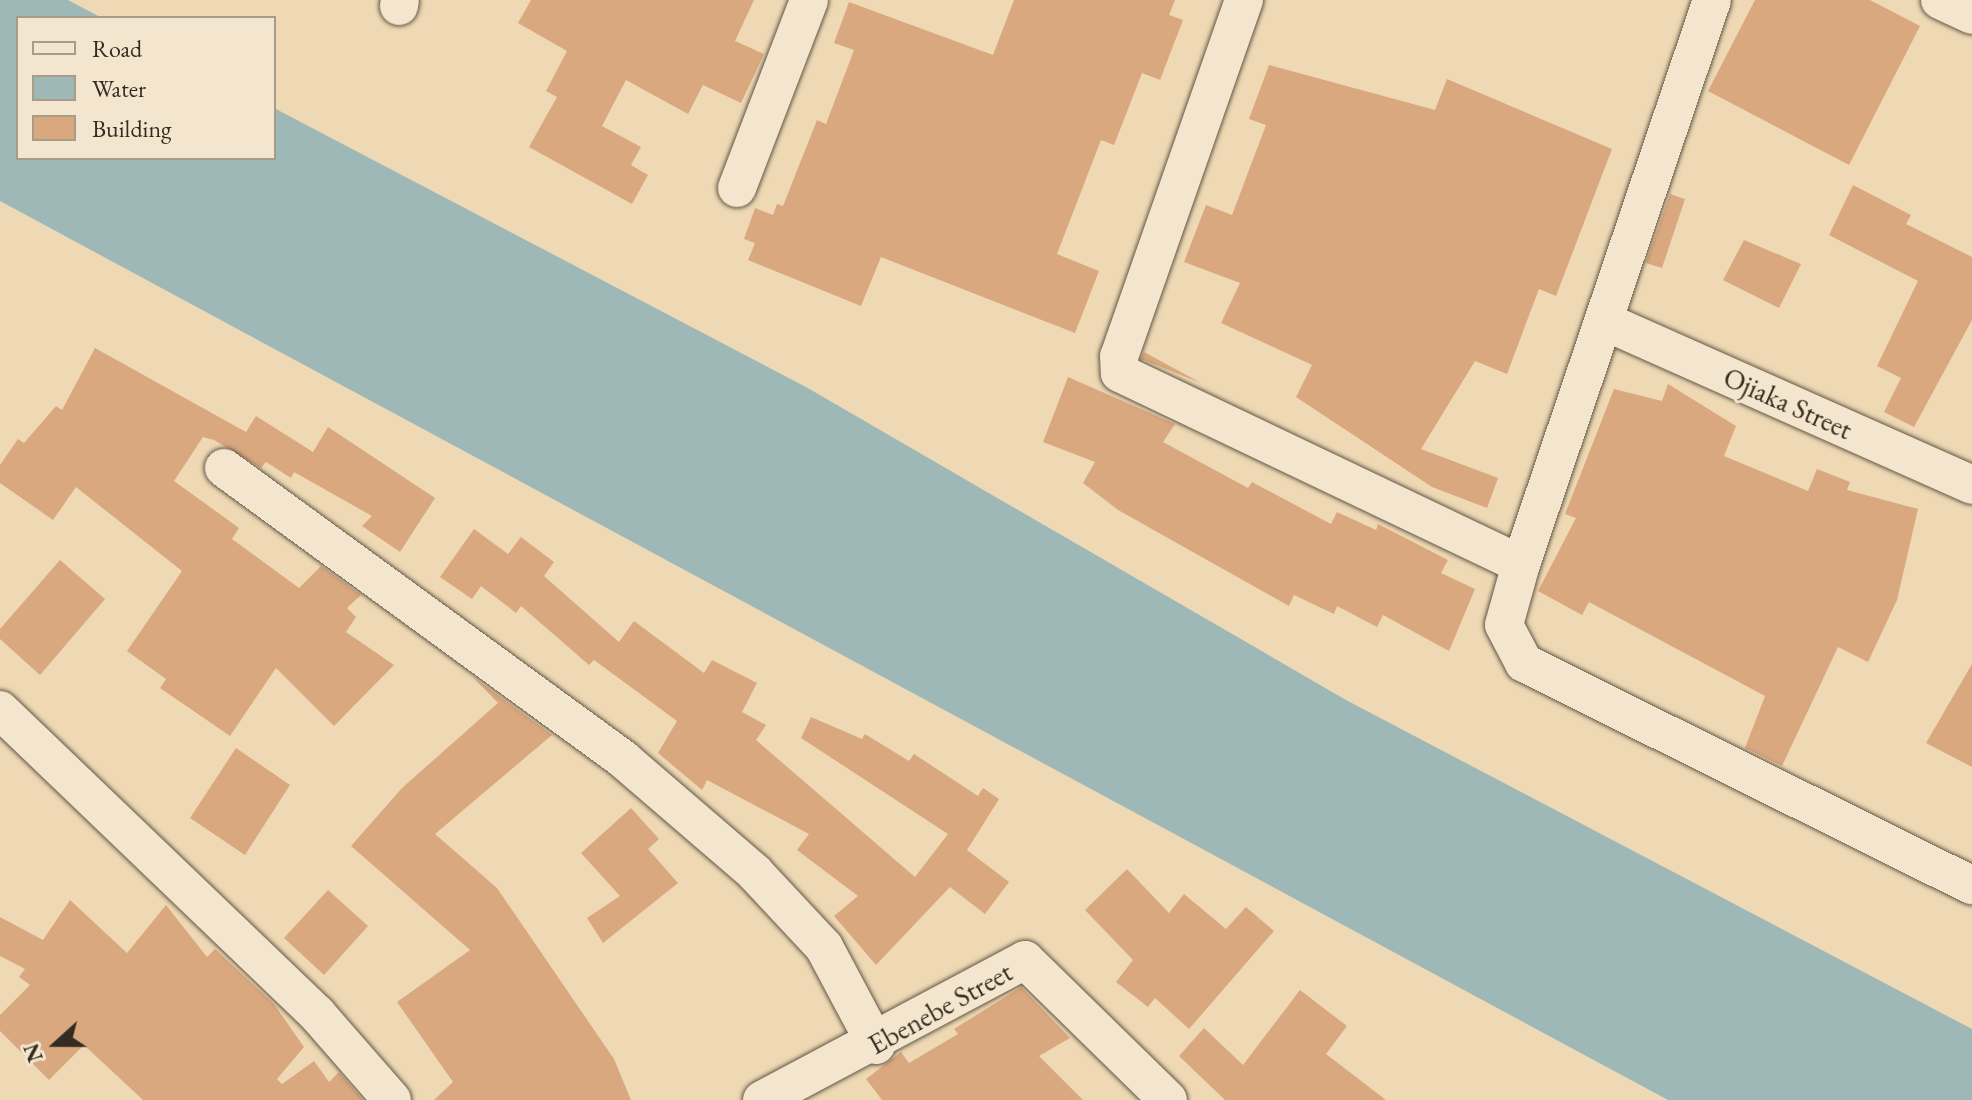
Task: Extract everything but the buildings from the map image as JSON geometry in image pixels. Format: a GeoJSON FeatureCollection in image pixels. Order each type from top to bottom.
{"type":"FeatureCollection","features":[{"type":"Feature","properties":{"kind":"street"},"geometry":{"type":"LineString","coordinates":[[737,188],[809,0]]}},
{"type":"Feature","properties":{"kind":"street"},"geometry":{"type":"LineString","coordinates":[[1244,0],[1119,356],[1120,373],[1521,564]]}},
{"type":"Feature","properties":{"kind":"street"},"geometry":{"type":"LineString","coordinates":[[1712,0],[1521,564],[1504,625],[1524,663],[1972,885]]}},
{"type":"Feature","properties":{"kind":"street","name":"Ojiaka Street"},"geometry":{"type":"LineString","coordinates":[[1604,321],[1972,485]]}},
{"type":"Feature","properties":{"kind":"street"},"geometry":{"type":"LineString","coordinates":[[224,468],[624,760],[754,872],[824,947],[876,1045]]}},
{"type":"Feature","properties":{"kind":"street"},"geometry":{"type":"LineString","coordinates":[[0,710],[317,1014],[392,1100]]}},
{"type":"Feature","properties":{"kind":"street","name":"Ebenebe Street"},"geometry":{"type":"LineString","coordinates":[[762,1100],[876,1045],[1025,960],[1168,1100]]}},
{"type":"Feature","properties":{"kind":"water"},"geometry":{"type":"Polygon","coordinates":[[[0,0],[68,0],[98,16],[16,16],[16,160],[276,160],[276,109],[806,387],[1346,700],[1972,1029],[1972,1100],[1668,1100],[0,201],[0,0]]]}}]}
